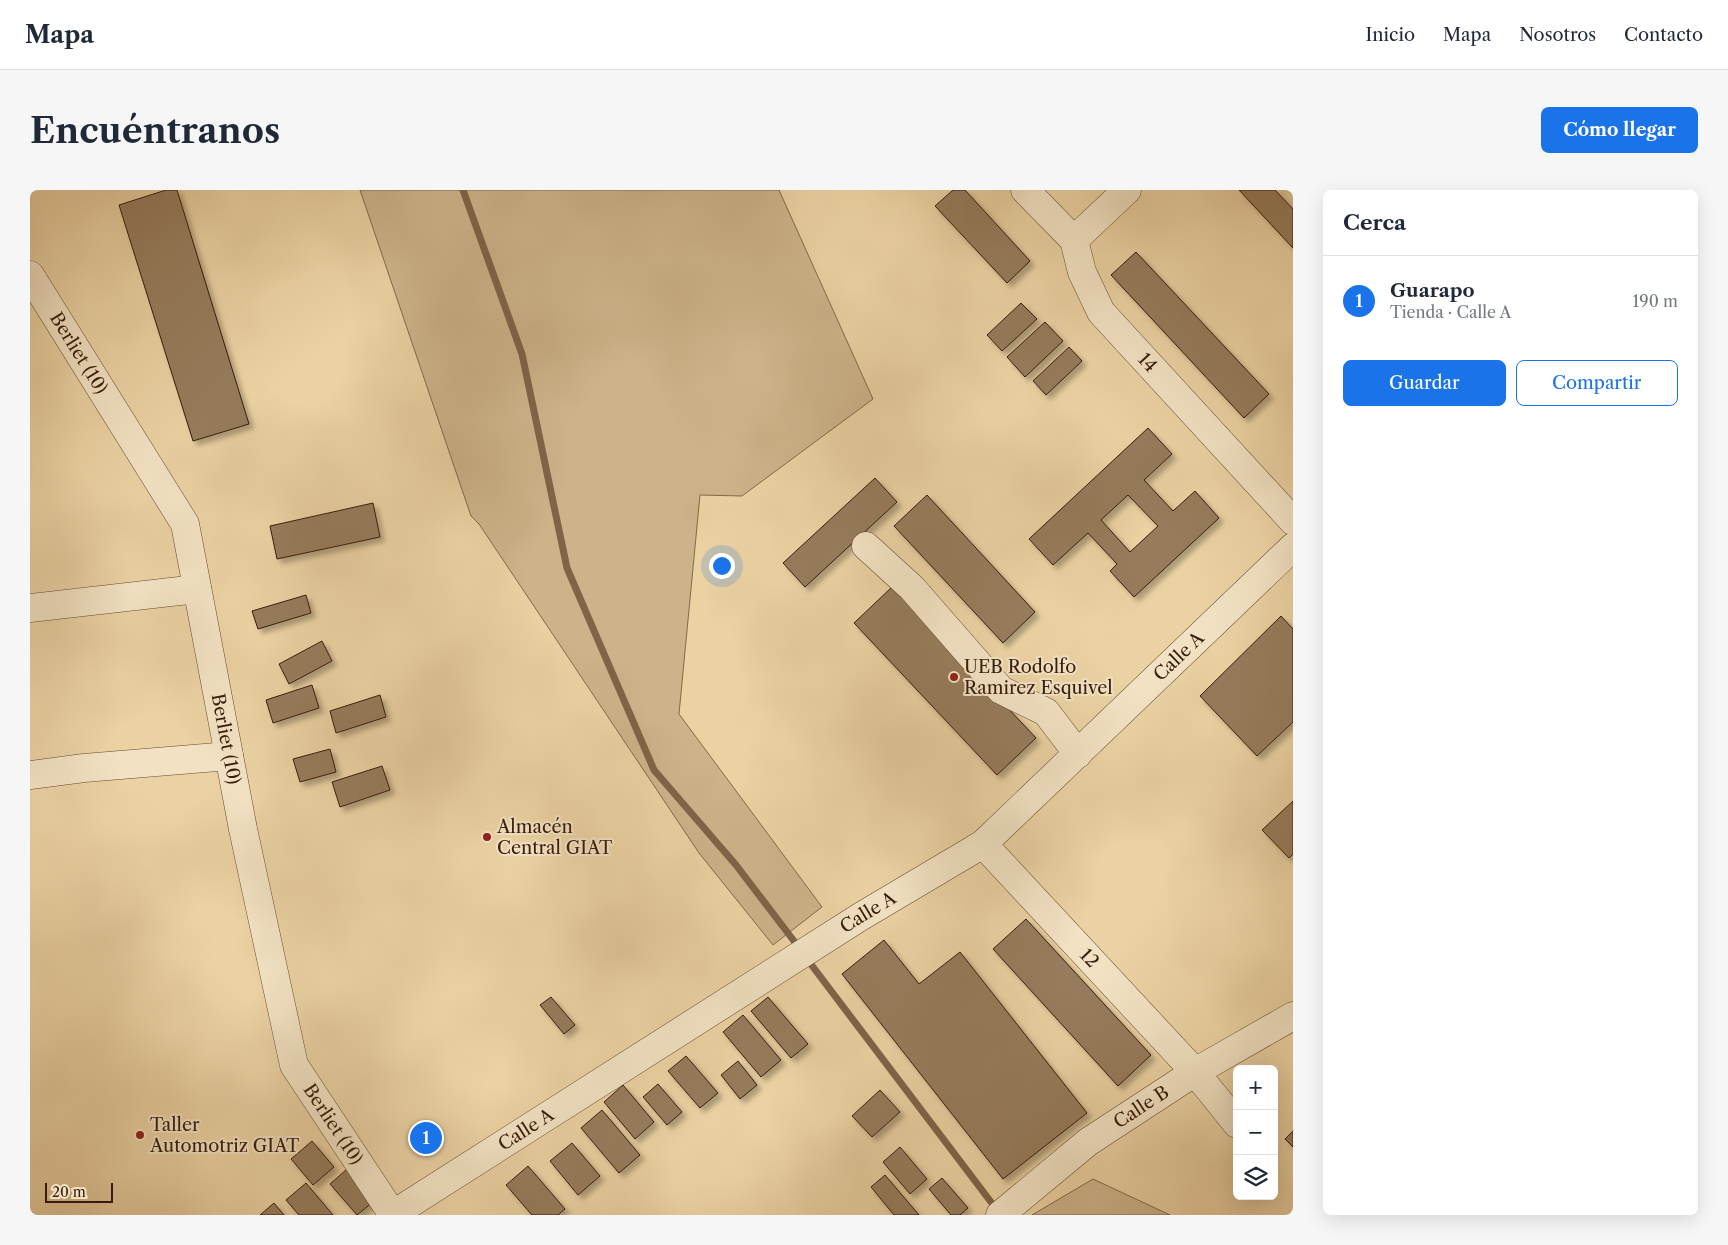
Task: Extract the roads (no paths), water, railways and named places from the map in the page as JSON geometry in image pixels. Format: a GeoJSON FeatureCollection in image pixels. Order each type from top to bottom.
{"type":"FeatureCollection","features":[{"type":"Feature","properties":{"kind":"street"},"geometry":{"type":"LineString","coordinates":[[1025,190],[1074,240],[1127,190]]}},
{"type":"Feature","properties":{"kind":"street","name":"14"},"geometry":{"type":"LineString","coordinates":[[1074,240],[1082,272],[1101,312],[1293,521]]}},
{"type":"Feature","properties":{"kind":"street","name":"Berliet (10)"},"geometry":{"type":"LineString","coordinates":[[30,275],[185,524],[243,829],[294,1065],[393,1215]]}},
{"type":"Feature","properties":{"kind":"street"},"geometry":{"type":"LineString","coordinates":[[866,546],[912,588],[1001,690],[1046,712],[1078,754]]}},
{"type":"Feature","properties":{"kind":"street","name":"Calle A"},"geometry":{"type":"LineString","coordinates":[[393,1215],[860,917],[983,844],[1293,547]]}},
{"type":"Feature","properties":{"kind":"street"},"geometry":{"type":"LineString","coordinates":[[30,608],[197,589]]}},
{"type":"Feature","properties":{"kind":"street"},"geometry":{"type":"LineString","coordinates":[[30,775],[84,768],[229,756]]}},
{"type":"Feature","properties":{"kind":"street","name":"12"},"geometry":{"type":"LineString","coordinates":[[983,844],[1195,1072],[1233,1119]]}},
{"type":"Feature","properties":{"kind":"street","name":"Calle B"},"geometry":{"type":"LineString","coordinates":[[1000,1215],[1088,1142],[1195,1072],[1293,1016]]}},
{"type":"Feature","properties":{"kind":"waterway"},"geometry":{"type":"LineString","coordinates":[[463,190],[522,354],[567,568],[654,770],[736,865],[797,945]]}},
{"type":"Feature","properties":{"kind":"waterway"},"geometry":{"type":"LineString","coordinates":[[810,963],[994,1206]]}},
{"type":"Feature","properties":{"kind":"place","name":"UEB Rodolfo Ramirez Esquivel"},"geometry":{"type":"Point","coordinates":[954,677]}},
{"type":"Feature","properties":{"kind":"place","name":"Almacén Central GIAT"},"geometry":{"type":"Point","coordinates":[487,837]}},
{"type":"Feature","properties":{"kind":"place","name":"Taller Automotriz GIAT"},"geometry":{"type":"Point","coordinates":[140,1135]}},
{"type":"Feature","properties":{"kind":"place","name":"Guarapo"},"geometry":{"type":"Point","coordinates":[426,1138]}}]}
